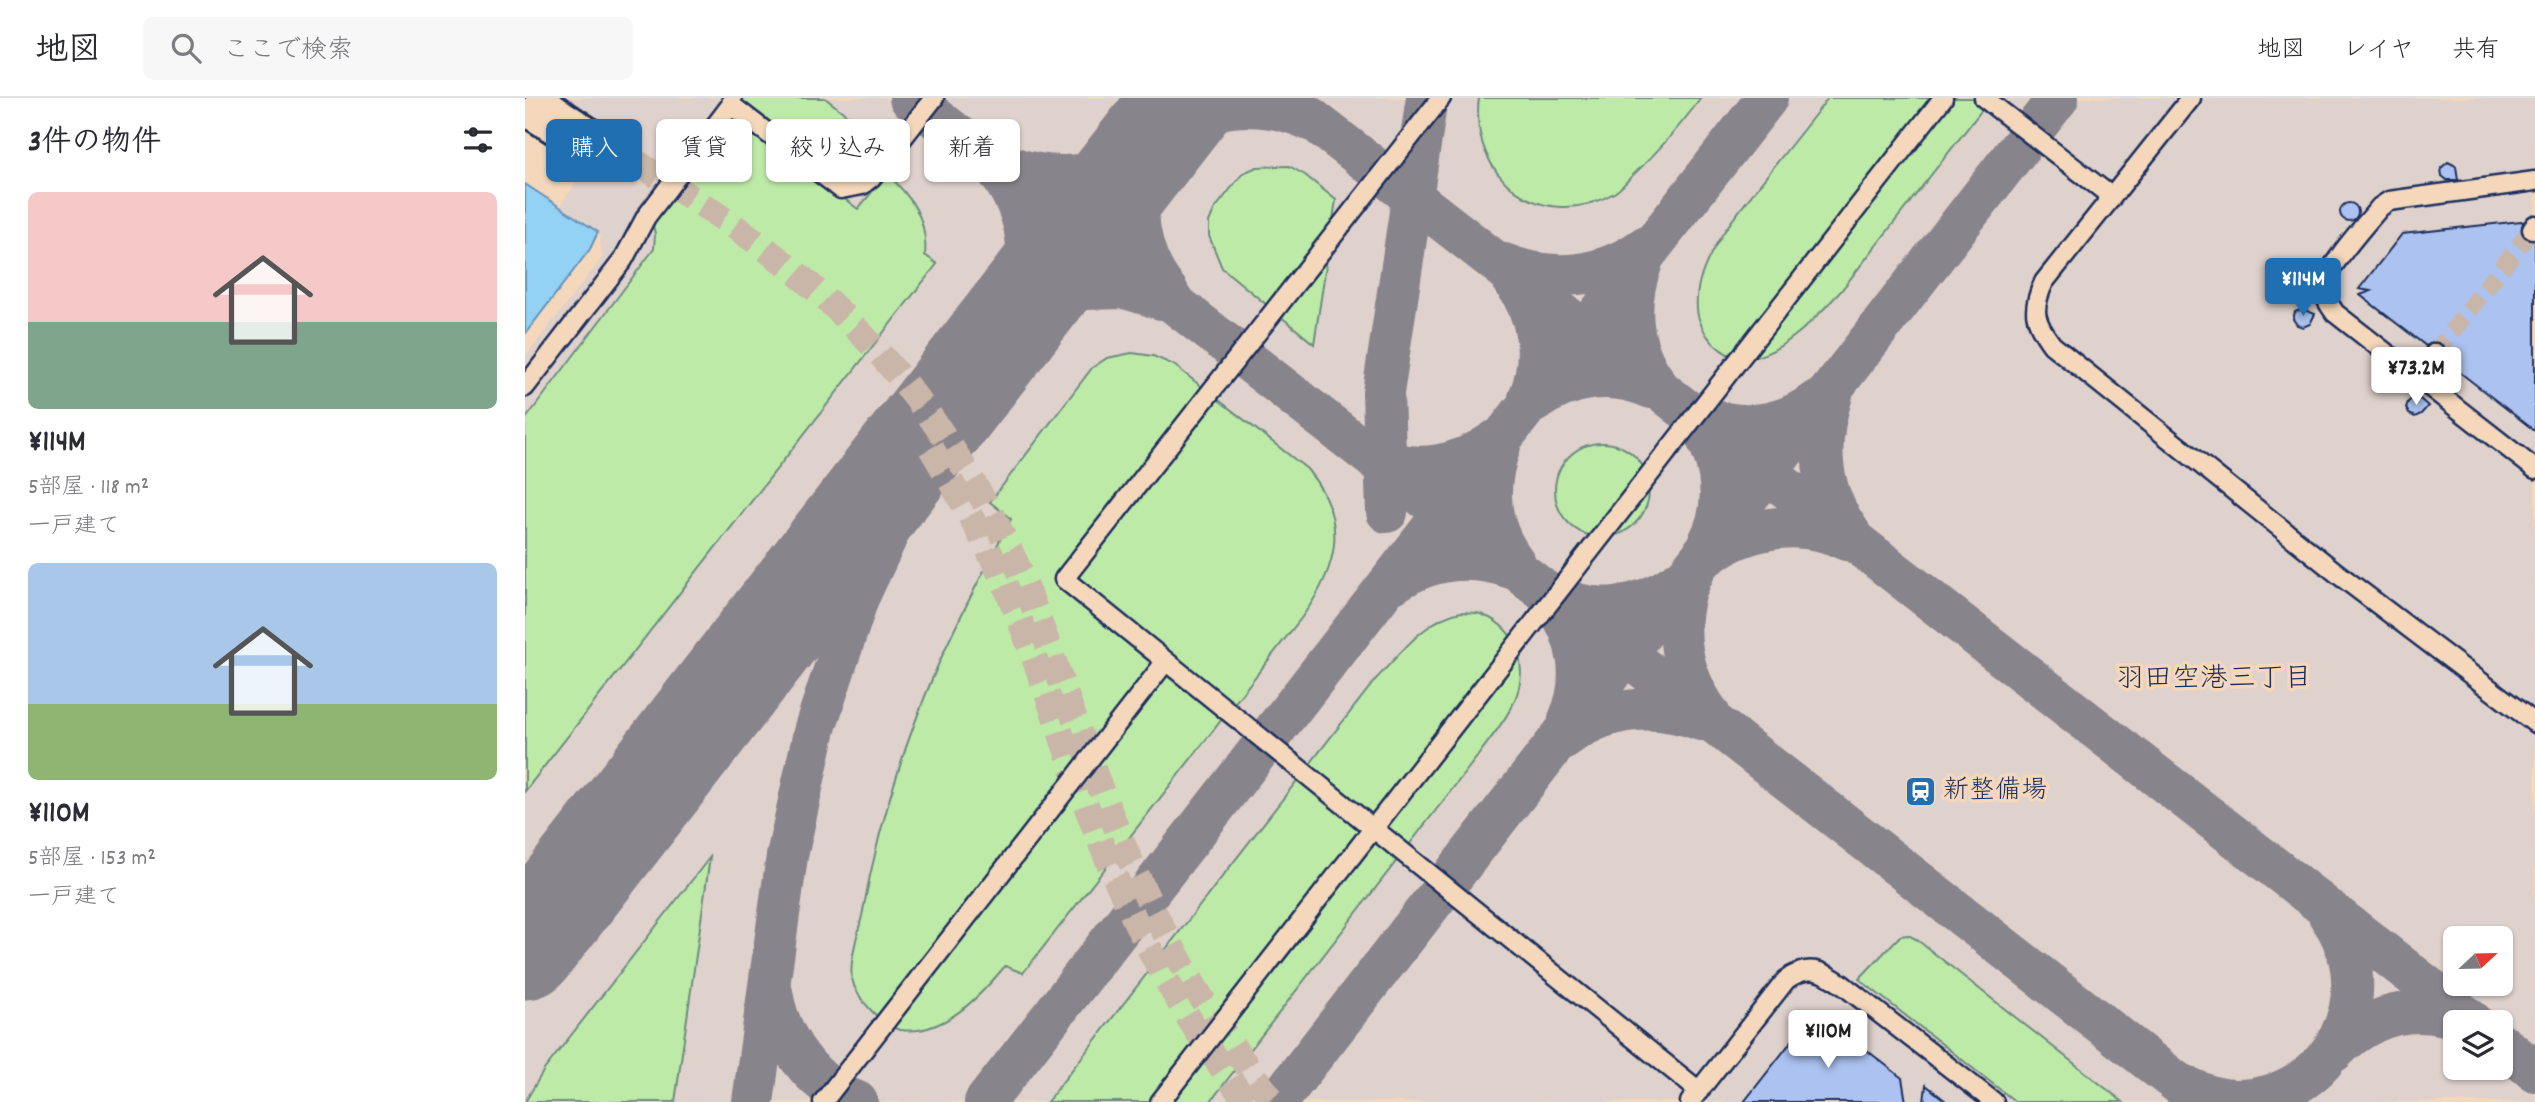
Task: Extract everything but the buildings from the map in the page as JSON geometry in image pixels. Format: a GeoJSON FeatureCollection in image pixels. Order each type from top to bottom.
{"type":"FeatureCollection","features":[{"type":"Feature","properties":{"kind":"highway"},"geometry":{"type":"LineString","coordinates":[[525,112],[599,148],[540,98]]}},
{"type":"Feature","properties":{"kind":"lane"},"geometry":{"type":"LineString","coordinates":[[525,387],[623,260],[646,217],[731,101],[841,189],[862,185],[872,177],[934,98]]}},
{"type":"Feature","properties":{"kind":"lane"},"geometry":{"type":"LineString","coordinates":[[1441,98],[1064,579],[1374,829],[1694,1096],[1786,980],[1803,970],[1812,969],[1826,973],[1843,985],[1994,1102]]}},
{"type":"Feature","properties":{"kind":"lane"},"geometry":{"type":"LineString","coordinates":[[1160,1102],[1943,98]]}},
{"type":"Feature","properties":{"kind":"lane"},"geometry":{"type":"LineString","coordinates":[[1984,98],[2112,197]]}},
{"type":"Feature","properties":{"kind":"lane"},"geometry":{"type":"LineString","coordinates":[[2191,98],[2044,282],[2038,295],[2036,320],[2052,345],[2338,574],[2535,723]]}},
{"type":"Feature","properties":{"kind":"lane"},"geometry":{"type":"LineString","coordinates":[[2535,181],[2389,201],[2380,207],[2327,274],[2324,289],[2335,313],[2535,469]]}},
{"type":"Feature","properties":{"kind":"lane"},"geometry":{"type":"LineString","coordinates":[[2417,377],[2435,353]]}},
{"type":"Feature","properties":{"kind":"lane"},"geometry":{"type":"LineString","coordinates":[[823,1102],[1166,661]]}},
{"type":"Feature","properties":{"kind":"shaded area"},"geometry":{"type":"Polygon","coordinates":[[[564,98],[2535,98],[2535,1102],[525,1102],[525,357],[602,258],[599,232],[560,206],[576,182],[642,182],[642,119],[596,119],[564,98]]]}},
{"type":"Feature","properties":{"kind":"green space"},"geometry":{"type":"Polygon","coordinates":[[[743,98],[825,98],[852,119],[766,119],[766,123],[741,103],[743,98]]]}},
{"type":"Feature","properties":{"kind":"green space"},"geometry":{"type":"Polygon","coordinates":[[[1479,98],[1701,98],[1660,147],[1617,191],[1587,204],[1561,207],[1537,202],[1515,191],[1498,174],[1486,152],[1479,126],[1479,98]]]}},
{"type":"Feature","properties":{"kind":"green space"},"geometry":{"type":"Polygon","coordinates":[[[1828,98],[1991,98],[1840,292],[1812,321],[1791,339],[1768,353],[1747,359],[1729,355],[1707,336],[1698,314],[1698,287],[1706,264],[1734,218],[1828,98]]]}},
{"type":"Feature","properties":{"kind":"green space"},"geometry":{"type":"Polygon","coordinates":[[[752,130],[766,141],[766,182],[822,182],[858,209],[880,182],[895,182],[917,210],[924,231],[925,255],[937,264],[525,791],[525,420],[654,249],[652,220],[681,182],[752,182],[752,130]]]}},
{"type":"Feature","properties":{"kind":"green space"},"geometry":{"type":"Polygon","coordinates":[[[1289,166],[1336,200],[1314,344],[1222,268],[1209,236],[1209,222],[1214,210],[1243,173],[1257,167],[1289,166]]]}},
{"type":"Feature","properties":{"kind":"green space"},"geometry":{"type":"Polygon","coordinates":[[[1132,353],[1153,356],[1174,365],[1307,469],[1329,506],[1334,525],[1331,561],[1315,598],[1302,617],[1023,973],[1005,966],[973,1001],[932,1027],[917,1030],[894,1028],[871,1010],[855,987],[851,972],[854,948],[883,822],[912,731],[953,633],[1011,519],[990,502],[1092,368],[1107,358],[1132,353]]]}},
{"type":"Feature","properties":{"kind":"green space"},"geometry":{"type":"Polygon","coordinates":[[[1602,443],[1620,446],[1635,457],[1646,472],[1649,490],[1646,508],[1635,523],[1620,534],[1602,537],[1584,534],[1569,523],[1558,508],[1555,490],[1558,472],[1569,457],[1584,446],[1602,443]]]}},
{"type":"Feature","properties":{"kind":"green space"},"geometry":{"type":"Polygon","coordinates":[[[1461,612],[1481,614],[1495,621],[1513,640],[1518,651],[1521,676],[1514,702],[1502,724],[1477,757],[1210,1102],[1047,1102],[1376,679],[1425,629],[1436,621],[1461,612]]]}},
{"type":"Feature","properties":{"kind":"green space"},"geometry":{"type":"Polygon","coordinates":[[[710,857],[675,1102],[525,1102],[544,1070],[710,857]]]}},
{"type":"Feature","properties":{"kind":"green space"},"geometry":{"type":"Polygon","coordinates":[[[1908,935],[2123,1102],[2016,1102],[1859,979],[1900,936],[1908,935]]]}},
{"type":"Feature","properties":{"kind":"water"},"geometry":{"type":"Polygon","coordinates":[[[525,184],[598,232],[590,249],[525,334],[525,184]]]}},
{"type":"Feature","properties":{"kind":"taxiway"},"geometry":{"type":"LineString","coordinates":[[910,98],[2202,1102]]}},
{"type":"Feature","properties":{"kind":"taxiway"},"geometry":{"type":"LineString","coordinates":[[1285,98],[2458,1010]]}},
{"type":"Feature","properties":{"kind":"taxiway"},"geometry":{"type":"LineString","coordinates":[[1387,512],[1383,393],[1427,98]]}},
{"type":"Feature","properties":{"kind":"taxiway"},"geometry":{"type":"LineString","coordinates":[[985,1102],[1767,98]]}},
{"type":"Feature","properties":{"kind":"taxiway"},"geometry":{"type":"LineString","coordinates":[[1277,1102],[2058,98]]}},
{"type":"Feature","properties":{"kind":"taxiway"},"geometry":{"type":"LineString","coordinates":[[1020,170],[1063,176],[1106,169],[1127,160],[1166,131],[1189,119],[1223,108],[1241,106],[1277,109],[1312,121]]}},
{"type":"Feature","properties":{"kind":"taxiway"},"geometry":{"type":"LineString","coordinates":[[1157,132],[1142,171],[1138,214],[1146,256],[1168,292]]}},
{"type":"Feature","properties":{"kind":"taxiway"},"geometry":{"type":"LineString","coordinates":[[1005,182],[1019,210],[1027,247],[1023,285],[1010,324]]}},
{"type":"Feature","properties":{"kind":"taxiway"},"geometry":{"type":"LineString","coordinates":[[1504,264],[1540,274],[1577,274],[1612,265],[1645,247]]}},
{"type":"Feature","properties":{"kind":"taxiway"},"geometry":{"type":"LineString","coordinates":[[1642,262],[1634,293],[1633,324],[1640,355],[1656,383]]}},
{"type":"Feature","properties":{"kind":"taxiway"},"geometry":{"type":"LineString","coordinates":[[1513,280],[1529,308],[1537,337],[1537,368],[1529,398]]}},
{"type":"Feature","properties":{"kind":"taxiway"},"geometry":{"type":"LineString","coordinates":[[753,1102],[787,856],[815,728],[858,598],[909,489],[998,339],[1020,315],[1044,301],[1083,289],[1125,288],[1161,299]]}},
{"type":"Feature","properties":{"kind":"taxiway"},"geometry":{"type":"LineString","coordinates":[[1534,402],[1561,387],[1591,379],[1621,379],[1651,388]]}},
{"type":"Feature","properties":{"kind":"taxiway"},"geometry":{"type":"LineString","coordinates":[[1832,395],[1824,431],[1823,466],[1832,500],[1850,533]]}},
{"type":"Feature","properties":{"kind":"taxiway"},"geometry":{"type":"LineString","coordinates":[[1698,415],[1729,424],[1760,424],[1790,417],[1818,400]]}},
{"type":"Feature","properties":{"kind":"taxiway"},"geometry":{"type":"LineString","coordinates":[[1695,421],[1704,433],[1716,460],[1720,505],[1713,533],[1685,594],[1680,633],[1689,676],[1710,715]]}},
{"type":"Feature","properties":{"kind":"taxiway"},"geometry":{"type":"LineString","coordinates":[[1378,457],[1408,466],[1438,465],[1468,456],[1495,441]]}},
{"type":"Feature","properties":{"kind":"taxiway"},"geometry":{"type":"LineString","coordinates":[[1500,446],[1492,477],[1492,507],[1499,536],[1515,563]]}},
{"type":"Feature","properties":{"kind":"taxiway"},"geometry":{"type":"LineString","coordinates":[[1708,555],[1739,538],[1775,528],[1811,529],[1846,540]]}},
{"type":"Feature","properties":{"kind":"taxiway"},"geometry":{"type":"LineString","coordinates":[[1393,583],[1421,568],[1450,560],[1480,560],[1511,568]]}},
{"type":"Feature","properties":{"kind":"taxiway"},"geometry":{"type":"LineString","coordinates":[[1558,597],[1588,606],[1619,607],[1649,598],[1676,583]]}},
{"type":"Feature","properties":{"kind":"taxiway"},"geometry":{"type":"LineString","coordinates":[[1554,602],[1563,615],[1578,659],[1578,689],[1569,719]]}},
{"type":"Feature","properties":{"kind":"taxiway"},"geometry":{"type":"LineString","coordinates":[[1564,738],[1596,720],[1630,711],[1665,711],[1701,720]]}},
{"type":"Feature","properties":{"kind":"taxiway"},"geometry":{"type":"LineString","coordinates":[[2177,1082],[2218,1098],[2233,1100],[2268,1096],[2298,1083],[2322,1063],[2339,1037],[2350,1008],[2352,977],[2345,945],[2329,915]]}},
{"type":"Feature","properties":{"kind":"taxiway"},"geometry":{"type":"LineString","coordinates":[[772,992],[782,1027],[800,1058],[826,1084],[857,1102]]}},
{"type":"Feature","properties":{"kind":"taxiway"},"geometry":{"type":"LineString","coordinates":[[2333,1052],[2362,1028],[2378,1020],[2412,1012],[2443,1015]]}},
{"type":"Feature","properties":{"kind":"taxiway"},"geometry":{"type":"LineString","coordinates":[[2513,1054],[2535,1071]]}},
{"type":"Feature","properties":{"kind":"runway"},"geometry":{"type":"LineString","coordinates":[[525,948],[1186,98]]}},
{"type":"Feature","properties":{"kind":"tunnel"},"geometry":{"type":"LineString","coordinates":[[642,166],[767,250],[817,291],[879,353],[934,422],[981,496],[1021,574],[1078,730],[1146,896],[1204,1003],[1274,1102]]}},
{"type":"Feature","properties":{"kind":"tunnel"},"geometry":{"type":"LineString","coordinates":[[2435,353],[2532,229]]}},
{"type":"Feature","properties":{"kind":"tunnel"},"geometry":{"type":"LineString","coordinates":[[931,448],[1002,578],[1028,640],[1096,831],[1126,902],[1181,1006],[1247,1102]]}},
{"type":"Feature","properties":{"kind":"place","name":"新整備場"},"geometry":{"type":"Point","coordinates":[1920,791]}},
{"type":"Feature","properties":{"kind":"district","name":"羽田空港三丁目"},"geometry":{"type":"Point","coordinates":[2214,681]}}]}
